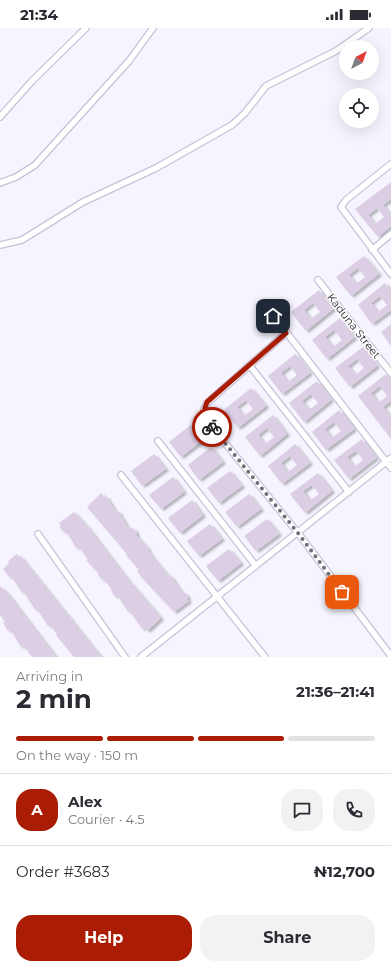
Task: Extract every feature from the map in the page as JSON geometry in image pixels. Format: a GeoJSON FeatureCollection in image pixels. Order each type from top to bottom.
{"type":"FeatureCollection","features":[{"type":"Feature","properties":{"kind":"street"},"geometry":{"type":"LineString","coordinates":[[0,117],[32,81],[86,28]]}},
{"type":"Feature","properties":{"kind":"street"},"geometry":{"type":"LineString","coordinates":[[0,183],[16,177],[35,165],[129,61],[153,28]]}},
{"type":"Feature","properties":{"kind":"street"},"geometry":{"type":"LineString","coordinates":[[0,245],[22,240],[83,202],[156,168],[232,125],[245,113],[266,86],[336,51],[369,28]]}},
{"type":"Feature","properties":{"kind":"street"},"geometry":{"type":"LineString","coordinates":[[391,164],[346,200],[340,207],[391,274]]}},
{"type":"Feature","properties":{"kind":"street"},"geometry":{"type":"LineString","coordinates":[[372,250],[391,234]]}},
{"type":"Feature","properties":{"kind":"street","name":"Kaduna Street"},"geometry":{"type":"LineString","coordinates":[[318,280],[391,373]]}},
{"type":"Feature","properties":{"kind":"street"},"geometry":{"type":"LineString","coordinates":[[273,316],[389,460],[391,468]]}},
{"type":"Feature","properties":{"kind":"street"},"geometry":{"type":"LineString","coordinates":[[286,333],[207,402],[204,409],[204,417],[389,648],[391,656]]}},
{"type":"Feature","properties":{"kind":"street"},"geometry":{"type":"LineString","coordinates":[[250,366],[349,492]]}},
{"type":"Feature","properties":{"kind":"street"},"geometry":{"type":"LineString","coordinates":[[158,441],[256,566]]}},
{"type":"Feature","properties":{"kind":"street"},"geometry":{"type":"LineString","coordinates":[[141,657],[389,460]]}},
{"type":"Feature","properties":{"kind":"street"},"geometry":{"type":"LineString","coordinates":[[121,475],[265,657]]}},
{"type":"Feature","properties":{"kind":"street"},"geometry":{"type":"LineString","coordinates":[[38,534],[125,657]]}},
{"type":"Feature","properties":{"kind":"building"},"geometry":{"type":"Polygon","coordinates":[[[391,182],[391,199],[383,205],[391,215],[391,226],[378,237],[355,209],[391,182]],[[377,208],[368,215],[375,224],[384,217],[377,208]]]}},
{"type":"Feature","properties":{"kind":"building"},"geometry":{"type":"Polygon","coordinates":[[[364,256],[379,274],[351,296],[336,277],[364,256]],[[358,268],[349,275],[356,284],[365,277],[358,268]]]}},
{"type":"Feature","properties":{"kind":"building"},"geometry":{"type":"Polygon","coordinates":[[[385,283],[391,291],[391,310],[372,324],[358,305],[385,283]],[[380,296],[371,303],[378,312],[387,305],[380,296]]]}},
{"type":"Feature","properties":{"kind":"building"},"geometry":{"type":"Polygon","coordinates":[[[319,290],[333,309],[306,331],[291,312],[319,290]],[[313,303],[304,310],[311,319],[320,312],[313,303]]]}},
{"type":"Feature","properties":{"kind":"building"},"geometry":{"type":"Polygon","coordinates":[[[340,318],[355,337],[327,359],[312,340],[340,318]],[[334,330],[325,337],[333,347],[342,340],[334,330]]]}},
{"type":"Feature","properties":{"kind":"building"},"geometry":{"type":"Polygon","coordinates":[[[391,324],[391,346],[381,332],[391,324]]]}},
{"type":"Feature","properties":{"kind":"building"},"geometry":{"type":"Polygon","coordinates":[[[363,347],[377,366],[350,387],[335,368],[363,347]],[[357,359],[348,366],[356,375],[364,368],[357,359]]]}},
{"type":"Feature","properties":{"kind":"building"},"geometry":{"type":"Polygon","coordinates":[[[295,354],[310,373],[282,394],[268,376],[295,354]],[[290,366],[281,373],[288,382],[297,375],[290,366]]]}},
{"type":"Feature","properties":{"kind":"building"},"geometry":{"type":"Polygon","coordinates":[[[386,374],[391,381],[391,401],[383,407],[391,417],[391,439],[358,396],[386,374]],[[380,386],[371,393],[379,403],[387,396],[380,386]]]}},
{"type":"Feature","properties":{"kind":"building"},"geometry":{"type":"Polygon","coordinates":[[[317,381],[331,400],[304,422],[289,403],[317,381]],[[311,394],[302,401],[309,410],[318,403],[311,394]]]}},
{"type":"Feature","properties":{"kind":"building"},"geometry":{"type":"Polygon","coordinates":[[[251,388],[266,406],[238,428],[224,410],[251,388]],[[246,400],[237,407],[244,416],[253,409],[246,400]]]}},
{"type":"Feature","properties":{"kind":"building"},"geometry":{"type":"Polygon","coordinates":[[[339,410],[354,429],[326,450],[312,432],[339,410]],[[334,422],[325,429],[332,438],[341,431],[334,422]]]}},
{"type":"Feature","properties":{"kind":"building"},"geometry":{"type":"Polygon","coordinates":[[[273,415],[287,434],[260,456],[245,437],[273,415]],[[267,428],[258,435],[265,444],[274,437],[267,428]]]}},
{"type":"Feature","properties":{"kind":"building"},"geometry":{"type":"Polygon","coordinates":[[[192,424],[204,439],[181,457],[169,442],[192,424]]]}},
{"type":"Feature","properties":{"kind":"building"},"geometry":{"type":"Polygon","coordinates":[[[362,439],[376,458],[349,479],[334,460],[362,439]],[[356,451],[347,457],[354,467],[363,460],[356,451]]]}},
{"type":"Feature","properties":{"kind":"building"},"geometry":{"type":"Polygon","coordinates":[[[295,444],[310,463],[282,484],[268,466],[295,444]],[[290,456],[281,463],[288,472],[297,465],[290,456]]]}},
{"type":"Feature","properties":{"kind":"building"},"geometry":{"type":"Polygon","coordinates":[[[211,447],[223,462],[199,480],[188,465],[211,447]]]}},
{"type":"Feature","properties":{"kind":"building"},"geometry":{"type":"Polygon","coordinates":[[[154,454],[166,469],[142,486],[131,471],[154,454]]]}},
{"type":"Feature","properties":{"kind":"building"},"geometry":{"type":"Polygon","coordinates":[[[230,471],[242,486],[219,503],[207,488],[230,471]]]}},
{"type":"Feature","properties":{"kind":"building"},"geometry":{"type":"Polygon","coordinates":[[[318,473],[332,491],[305,513],[290,494],[318,473]],[[312,485],[303,491],[310,501],[319,494],[312,485]]]}},
{"type":"Feature","properties":{"kind":"building"},"geometry":{"type":"Polygon","coordinates":[[[173,477],[184,492],[161,509],[149,495],[173,477]]]}},
{"type":"Feature","properties":{"kind":"building"},"geometry":{"type":"Polygon","coordinates":[[[101,493],[104,497],[106,496],[116,512],[118,511],[127,526],[131,529],[133,528],[137,533],[136,535],[149,550],[148,551],[168,576],[170,575],[182,593],[184,592],[188,597],[187,599],[189,601],[174,612],[142,578],[137,571],[139,570],[126,555],[127,554],[87,507],[101,493]]]}},
{"type":"Feature","properties":{"kind":"building"},"geometry":{"type":"Polygon","coordinates":[[[249,494],[261,509],[237,527],[225,512],[249,494]]]}},
{"type":"Feature","properties":{"kind":"building"},"geometry":{"type":"Polygon","coordinates":[[[192,500],[203,515],[180,533],[168,518],[192,500]]]}},
{"type":"Feature","properties":{"kind":"building"},"geometry":{"type":"Polygon","coordinates":[[[74,512],[90,530],[128,580],[161,618],[147,631],[144,627],[142,629],[130,611],[128,612],[117,595],[115,597],[104,579],[102,580],[98,575],[99,574],[86,560],[88,559],[78,546],[76,548],[66,531],[64,532],[59,527],[61,526],[59,523],[74,512]]]}},
{"type":"Feature","properties":{"kind":"building"},"geometry":{"type":"Polygon","coordinates":[[[267,519],[279,534],[256,551],[244,536],[267,519]]]}},
{"type":"Feature","properties":{"kind":"building"},"geometry":{"type":"Polygon","coordinates":[[[210,524],[222,539],[199,556],[187,541],[210,524]]]}},
{"type":"Feature","properties":{"kind":"building"},"geometry":{"type":"Polygon","coordinates":[[[229,549],[241,563],[218,581],[206,566],[229,549]]]}},
{"type":"Feature","properties":{"kind":"building"},"geometry":{"type":"Polygon","coordinates":[[[17,554],[101,657],[74,657],[50,625],[48,626],[37,609],[35,610],[24,592],[22,593],[11,576],[9,577],[3,569],[9,563],[8,561],[17,554]]]}},
{"type":"Feature","properties":{"kind":"building"},"geometry":{"type":"Polygon","coordinates":[[[0,586],[56,657],[32,657],[23,645],[21,647],[10,629],[8,631],[3,623],[5,622],[0,615],[0,586]]]}},
{"type":"Feature","properties":{"kind":"way so far"},"geometry":{"type":"LineString","coordinates":[[212,427],[298,533],[342,592]]}},
{"type":"Feature","properties":{"kind":"route"},"geometry":{"type":"LineString","coordinates":[[212,427],[204,417],[204,409],[207,402],[286,333],[273,316]]}}]}
